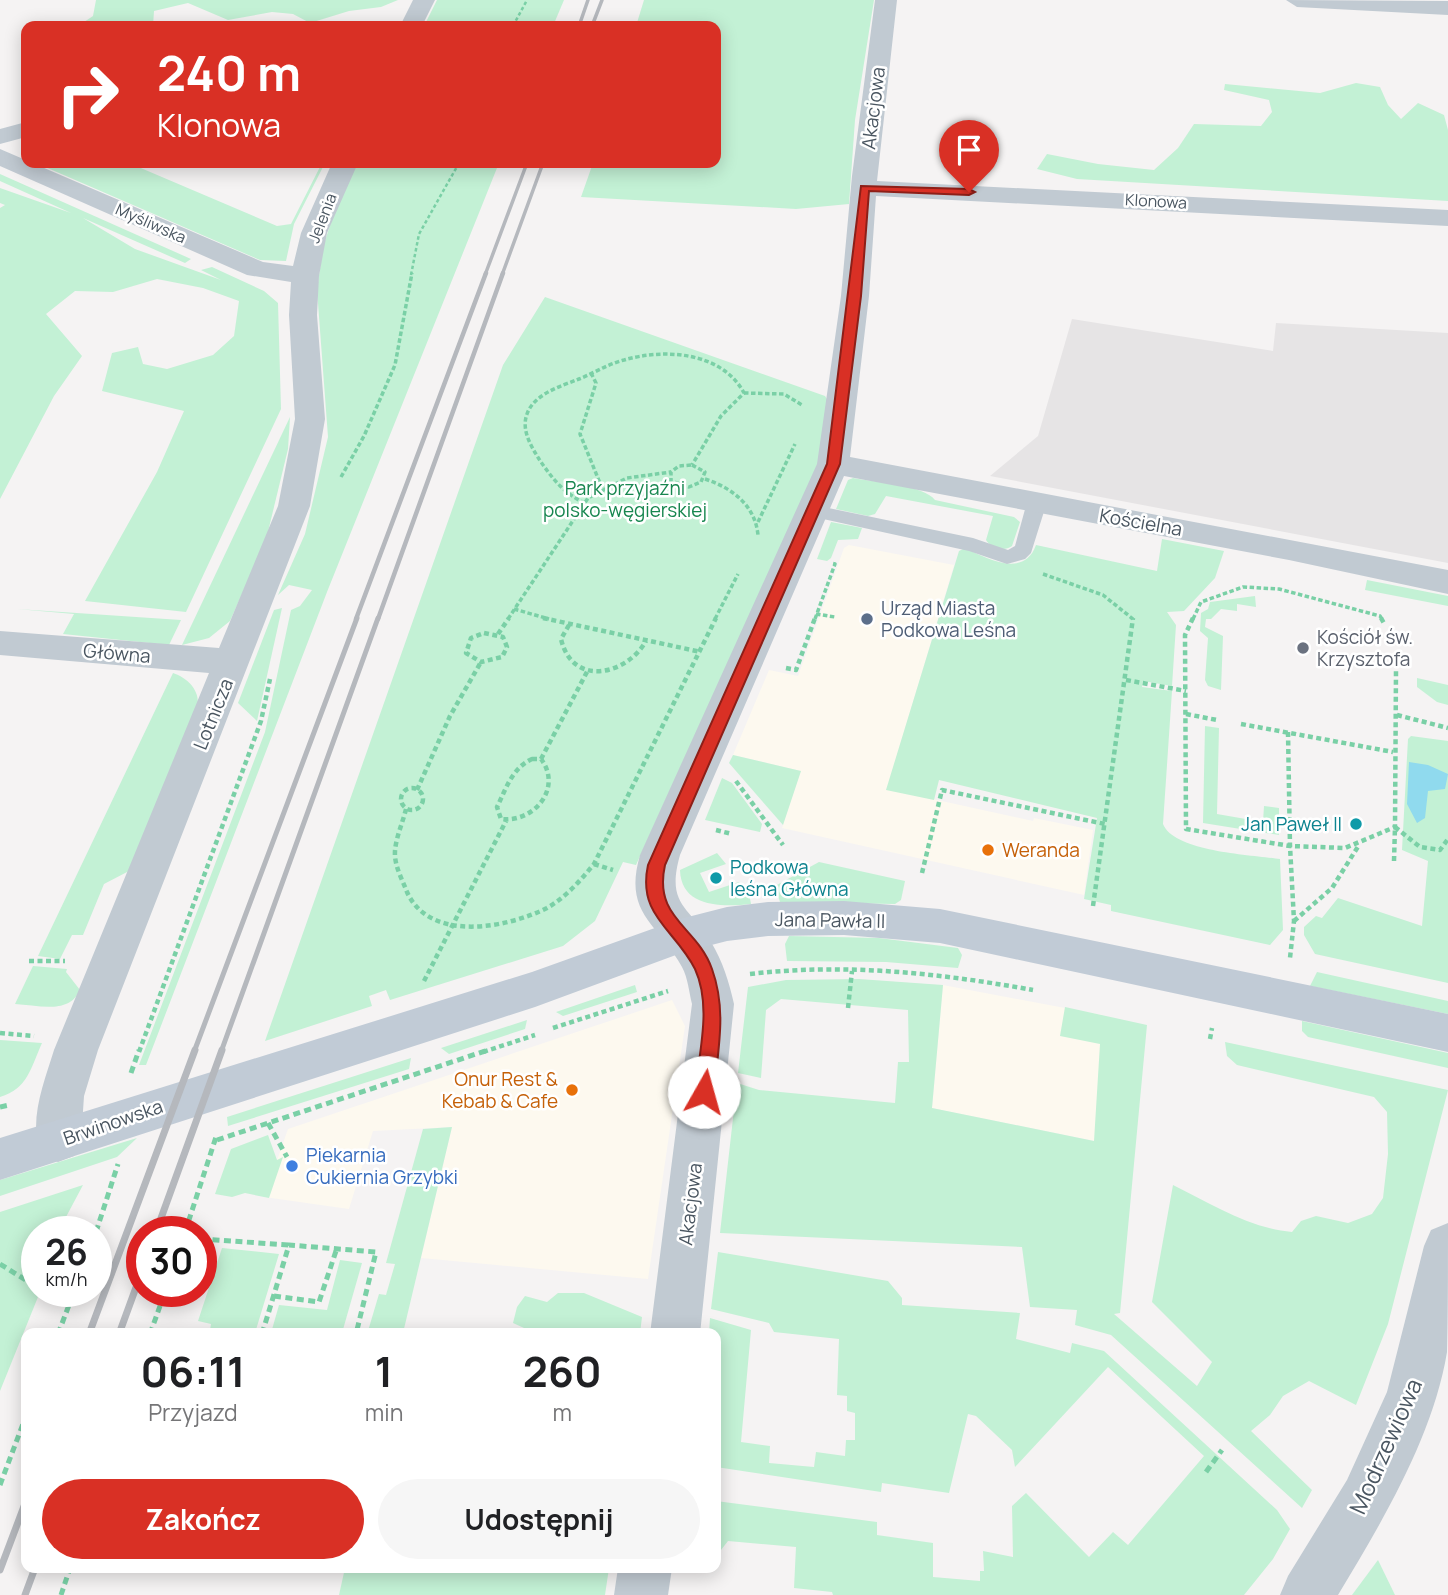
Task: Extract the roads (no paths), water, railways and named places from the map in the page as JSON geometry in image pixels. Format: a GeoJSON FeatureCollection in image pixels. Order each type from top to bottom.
{"type":"FeatureCollection","features":[{"type":"Feature","properties":{"kind":"street"},"geometry":{"type":"LineString","coordinates":[[414,21],[424,0]]}},
{"type":"Feature","properties":{"kind":"street","name":"Akacjowa"},"geometry":{"type":"LineString","coordinates":[[676,1328],[713,1013],[703,967],[654,900],[653,882],[656,865],[833,464],[855,296],[864,188],[886,0]]}},
{"type":"Feature","properties":{"kind":"street"},"geometry":{"type":"LineString","coordinates":[[1297,0],[1439,5],[1448,32]]}},
{"type":"Feature","properties":{"kind":"street"},"geometry":{"type":"LineString","coordinates":[[0,137],[21,131]]}},
{"type":"Feature","properties":{"kind":"street","name":"Myśliwska"},"geometry":{"type":"LineString","coordinates":[[0,157],[21,166]]}},
{"type":"Feature","properties":{"kind":"street","name":"Myśliwska"},"geometry":{"type":"LineString","coordinates":[[25,168],[257,269],[305,276]]}},
{"type":"Feature","properties":{"kind":"street","name":"Jelenia"},"geometry":{"type":"LineString","coordinates":[[305,276],[314,233],[343,168]]}},
{"type":"Feature","properties":{"kind":"street","name":"Klonowa"},"geometry":{"type":"LineString","coordinates":[[864,188],[1101,198],[1448,218]]}},
{"type":"Feature","properties":{"kind":"street","name":"Lotnicza"},"geometry":{"type":"LineString","coordinates":[[58,1141],[62,1096],[76,1050],[288,525],[310,419],[303,314],[305,276]]}},
{"type":"Feature","properties":{"kind":"street","name":"Kościelna"},"geometry":{"type":"LineString","coordinates":[[833,464],[1289,549],[1448,582]]}},
{"type":"Feature","properties":{"kind":"street","name":"Główna"},"geometry":{"type":"LineString","coordinates":[[0,643],[234,662]]}},
{"type":"Feature","properties":{"kind":"street","name":"Jana Pawła II"},"geometry":{"type":"LineString","coordinates":[[227,1087],[535,989],[680,936],[727,924],[779,918],[923,923],[1448,1033]]}},
{"type":"Feature","properties":{"kind":"street","name":"Brwinowska"},"geometry":{"type":"LineString","coordinates":[[0,1159],[227,1087]]}},
{"type":"Feature","properties":{"kind":"street","name":"Modrzewiowa"},"geometry":{"type":"LineString","coordinates":[[1307,1595],[1366,1499],[1412,1395],[1448,1246]]}},
{"type":"Feature","properties":{"kind":"street"},"geometry":{"type":"LineString","coordinates":[[641,1595],[644,1573]]}},
{"type":"Feature","properties":{"kind":"lane"},"geometry":{"type":"LineString","coordinates":[[814,511],[973,545],[1007,557],[1018,554],[1024,548],[1037,502]]}},
{"type":"Feature","properties":{"kind":"water"},"geometry":{"type":"Polygon","coordinates":[[[1409,762],[1428,765],[1448,774],[1445,789],[1428,791],[1425,818],[1417,823],[1407,804],[1409,762]]]}},
{"type":"Feature","properties":{"kind":"railway"},"geometry":{"type":"LineString","coordinates":[[581,21],[588,0]]}},
{"type":"Feature","properties":{"kind":"railway"},"geometry":{"type":"LineString","coordinates":[[594,21],[602,0]]}},
{"type":"Feature","properties":{"kind":"railway"},"geometry":{"type":"LineString","coordinates":[[485,275],[525,168]]}},
{"type":"Feature","properties":{"kind":"railway"},"geometry":{"type":"LineString","coordinates":[[502,275],[541,168]]}},
{"type":"Feature","properties":{"kind":"railway"},"geometry":{"type":"LineString","coordinates":[[356,619],[486,273]]}},
{"type":"Feature","properties":{"kind":"railway"},"geometry":{"type":"LineString","coordinates":[[378,619],[503,273]]}},
{"type":"Feature","properties":{"kind":"railway"},"geometry":{"type":"LineString","coordinates":[[194,1052],[357,618]]}},
{"type":"Feature","properties":{"kind":"railway"},"geometry":{"type":"LineString","coordinates":[[221,1052],[378,618]]}},
{"type":"Feature","properties":{"kind":"railway"},"geometry":{"type":"LineString","coordinates":[[91,1328],[195,1050]]}},
{"type":"Feature","properties":{"kind":"railway"},"geometry":{"type":"LineString","coordinates":[[162,1216],[222,1050]]}},
{"type":"Feature","properties":{"kind":"railway"},"geometry":{"type":"LineString","coordinates":[[121,1328],[129,1307]]}},
{"type":"Feature","properties":{"kind":"railway"},"geometry":{"type":"LineString","coordinates":[[0,1570],[21,1514]]}},
{"type":"Feature","properties":{"kind":"railway"},"geometry":{"type":"LineString","coordinates":[[25,1595],[33,1573]]}},
{"type":"Feature","properties":{"kind":"place","name":"Urząd Miasta Podkowa Leśna"},"geometry":{"type":"Point","coordinates":[867,619]}},
{"type":"Feature","properties":{"kind":"place","name":"Kościół św. Krzysztofa"},"geometry":{"type":"Point","coordinates":[1303,648]}},
{"type":"Feature","properties":{"kind":"place","name":"Jan Paweł II"},"geometry":{"type":"Point","coordinates":[1356,824]}},
{"type":"Feature","properties":{"kind":"place","name":"Weranda"},"geometry":{"type":"Point","coordinates":[988,850]}},
{"type":"Feature","properties":{"kind":"place","name":"Podkowa leśna Główna"},"geometry":{"type":"Point","coordinates":[716,878]}},
{"type":"Feature","properties":{"kind":"place","name":"Onur Rest & Kebab & Cafe"},"geometry":{"type":"Point","coordinates":[572,1090]}},
{"type":"Feature","properties":{"kind":"place","name":"Piekarnia Cukiernia Grzybki"},"geometry":{"type":"Point","coordinates":[292,1166]}},
{"type":"Feature","properties":{"kind":"park label","name":"Park przyjaźni polsko-węgierskiej"},"geometry":{"type":"Point","coordinates":[625,499]}}]}
